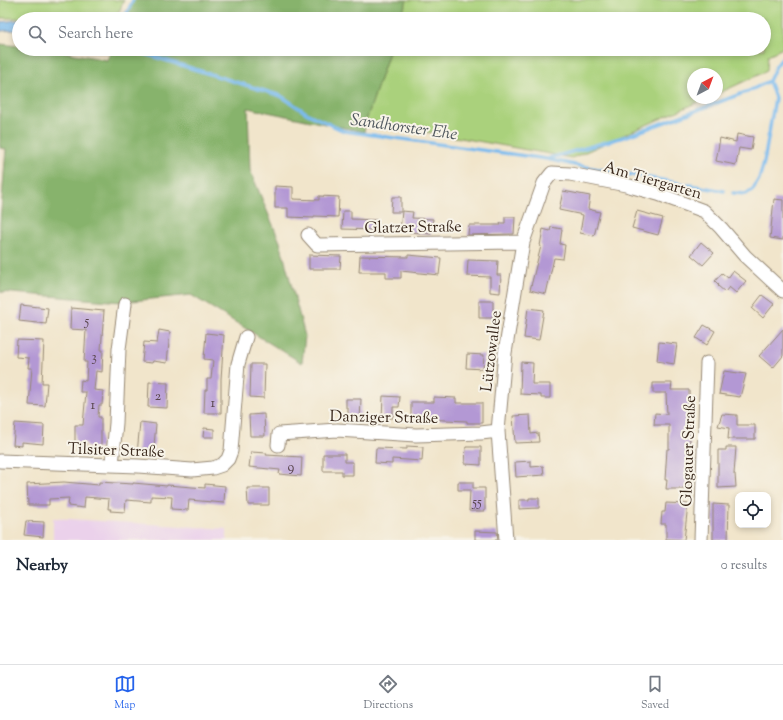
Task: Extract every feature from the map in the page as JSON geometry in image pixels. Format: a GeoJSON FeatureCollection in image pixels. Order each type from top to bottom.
{"type":"FeatureCollection","features":[{"type":"Feature","properties":{"kind":"street","name":"Lützowallee"},"geometry":{"type":"LineString","coordinates":[[506,540],[498,431],[505,352],[523,242],[544,183],[552,173]]}},
{"type":"Feature","properties":{"kind":"street","name":"Am Tiergarten"},"geometry":{"type":"LineString","coordinates":[[552,173],[570,174],[626,185],[666,197],[704,211],[745,256],[783,292]]}},
{"type":"Feature","properties":{"kind":"street","name":"Glatzer Straße"},"geometry":{"type":"LineString","coordinates":[[308,235],[317,245],[523,242]]}},
{"type":"Feature","properties":{"kind":"street"},"geometry":{"type":"LineString","coordinates":[[112,465],[116,423],[119,349],[126,304]]}},
{"type":"Feature","properties":{"kind":"street","name":"Tilsiter Straße"},"geometry":{"type":"LineString","coordinates":[[0,461],[112,465],[192,470],[213,468],[222,465],[228,459],[232,443],[238,364],[246,337]]}},
{"type":"Feature","properties":{"kind":"street","name":"Glogauer Straße"},"geometry":{"type":"LineString","coordinates":[[701,540],[707,363]]}},
{"type":"Feature","properties":{"kind":"street","name":"Danziger Straße"},"geometry":{"type":"LineString","coordinates":[[278,445],[279,434],[337,430],[416,435],[498,431]]}},
{"type":"Feature","properties":{"kind":"shaded area"},"geometry":{"type":"Polygon","coordinates":[[[53,518],[227,529],[227,540],[53,540],[53,518]]]}},
{"type":"Feature","properties":{"kind":"green space"},"geometry":{"type":"Polygon","coordinates":[[[0,0],[124,0],[119,12],[12,12],[12,18],[0,18],[0,0]]]}},
{"type":"Feature","properties":{"kind":"green space"},"geometry":{"type":"Polygon","coordinates":[[[133,0],[300,0],[307,2],[316,0],[407,0],[403,12],[128,12],[133,0]]]}},
{"type":"Feature","properties":{"kind":"green space"},"geometry":{"type":"Polygon","coordinates":[[[407,0],[783,0],[783,48],[771,54],[771,12],[403,12],[407,0]]]}},
{"type":"Feature","properties":{"kind":"green space"},"geometry":{"type":"Polygon","coordinates":[[[0,44],[12,45],[12,56],[86,56],[107,60],[109,56],[388,56],[366,121],[364,132],[248,108],[250,170],[280,242],[305,336],[302,363],[191,295],[122,302],[0,292],[0,223],[6,149],[0,148],[0,44]]]}},
{"type":"Feature","properties":{"kind":"green space"},"geometry":{"type":"Polygon","coordinates":[[[388,56],[768,56],[767,71],[723,91],[723,68],[687,68],[687,104],[694,104],[572,158],[366,121],[388,56]]]}},
{"type":"Feature","properties":{"kind":"water"},"geometry":{"type":"Polygon","coordinates":[[[12,21],[12,30],[0,31],[0,22],[12,21]]]}},
{"type":"Feature","properties":{"kind":"building"},"geometry":{"type":"Polygon","coordinates":[[[737,134],[753,137],[751,150],[739,148],[736,165],[716,161],[720,138],[736,142],[737,134]]]}},
{"type":"Feature","properties":{"kind":"building"},"geometry":{"type":"Polygon","coordinates":[[[275,186],[293,187],[293,199],[319,200],[319,196],[339,197],[338,217],[288,217],[288,208],[275,208],[275,186]]]}},
{"type":"Feature","properties":{"kind":"building"},"geometry":{"type":"Polygon","coordinates":[[[563,191],[590,196],[588,209],[600,212],[594,236],[580,233],[583,215],[559,210],[563,191]]]}},
{"type":"Feature","properties":{"kind":"building"},"geometry":{"type":"Polygon","coordinates":[[[392,197],[401,197],[401,212],[391,212],[392,197]]]}},
{"type":"Feature","properties":{"kind":"building"},"geometry":{"type":"Polygon","coordinates":[[[774,199],[783,200],[783,240],[770,238],[774,199]]]}},
{"type":"Feature","properties":{"kind":"building"},"geometry":{"type":"Polygon","coordinates":[[[343,211],[351,211],[351,219],[377,220],[377,230],[342,229],[343,211]]]}},
{"type":"Feature","properties":{"kind":"building"},"geometry":{"type":"Polygon","coordinates":[[[402,211],[413,212],[412,218],[433,219],[431,234],[400,231],[402,211]]]}},
{"type":"Feature","properties":{"kind":"building"},"geometry":{"type":"Polygon","coordinates":[[[637,211],[663,218],[658,235],[632,228],[637,211]]]}},
{"type":"Feature","properties":{"kind":"building"},"geometry":{"type":"Polygon","coordinates":[[[505,217],[515,217],[514,234],[468,235],[469,225],[501,225],[500,223],[505,223],[505,217]]]}},
{"type":"Feature","properties":{"kind":"building"},"geometry":{"type":"Polygon","coordinates":[[[551,227],[562,229],[560,244],[565,245],[563,259],[554,258],[546,294],[530,290],[541,246],[543,229],[550,231],[551,227]]]}},
{"type":"Feature","properties":{"kind":"building"},"geometry":{"type":"Polygon","coordinates":[[[701,242],[714,253],[703,265],[691,255],[701,242]]]}},
{"type":"Feature","properties":{"kind":"building"},"geometry":{"type":"Polygon","coordinates":[[[309,255],[341,256],[340,269],[309,269],[309,255]]]}},
{"type":"Feature","properties":{"kind":"building"},"geometry":{"type":"Polygon","coordinates":[[[408,255],[441,258],[439,275],[401,271],[401,278],[386,278],[386,272],[359,272],[360,256],[408,257],[408,255]]]}},
{"type":"Feature","properties":{"kind":"building"},"geometry":{"type":"Polygon","coordinates":[[[468,260],[498,261],[497,275],[501,275],[500,293],[490,292],[490,277],[467,276],[468,260]]]}},
{"type":"Feature","properties":{"kind":"building"},"geometry":{"type":"Polygon","coordinates":[[[733,271],[746,281],[736,293],[729,287],[725,292],[715,281],[722,273],[728,278],[733,271]]]}},
{"type":"Feature","properties":{"kind":"building"},"geometry":{"type":"Polygon","coordinates":[[[762,295],[774,304],[763,318],[752,308],[762,295]]]}},
{"type":"Feature","properties":{"kind":"building"},"geometry":{"type":"Polygon","coordinates":[[[479,301],[493,301],[493,318],[479,318],[479,301]]]}},
{"type":"Feature","properties":{"kind":"building"},"geometry":{"type":"Polygon","coordinates":[[[21,305],[48,308],[46,324],[19,321],[21,305]]]}},
{"type":"Feature","properties":{"kind":"building"},"geometry":{"type":"Polygon","coordinates":[[[71,308],[104,311],[101,350],[103,350],[102,372],[96,371],[94,390],[103,391],[102,405],[99,405],[98,417],[101,417],[101,448],[86,447],[86,443],[75,443],[75,425],[83,425],[86,392],[80,392],[81,380],[86,381],[87,362],[84,362],[86,330],[70,329],[71,308]]]}},
{"type":"Feature","properties":{"kind":"building"},"geometry":{"type":"Polygon","coordinates":[[[528,308],[544,310],[539,340],[524,338],[528,308]]]}},
{"type":"Feature","properties":{"kind":"building"},"geometry":{"type":"Polygon","coordinates":[[[704,325],[715,331],[707,345],[696,338],[704,325]]]}},
{"type":"Feature","properties":{"kind":"building"},"geometry":{"type":"Polygon","coordinates":[[[783,329],[783,356],[773,368],[759,356],[783,329]]]}},
{"type":"Feature","properties":{"kind":"building"},"geometry":{"type":"Polygon","coordinates":[[[159,330],[170,332],[167,363],[153,361],[152,363],[142,362],[144,342],[157,343],[159,330]]]}},
{"type":"Feature","properties":{"kind":"building"},"geometry":{"type":"Polygon","coordinates":[[[206,333],[224,335],[221,379],[221,413],[204,413],[205,390],[207,390],[207,379],[211,379],[213,360],[204,359],[206,333]]]}},
{"type":"Feature","properties":{"kind":"building"},"geometry":{"type":"Polygon","coordinates":[[[17,340],[44,341],[42,383],[47,383],[45,406],[29,405],[32,368],[28,368],[29,358],[16,357],[17,340]]]}},
{"type":"Feature","properties":{"kind":"building"},"geometry":{"type":"Polygon","coordinates":[[[659,342],[677,344],[674,364],[657,361],[659,342]]]}},
{"type":"Feature","properties":{"kind":"building"},"geometry":{"type":"Polygon","coordinates":[[[467,354],[484,355],[483,369],[466,368],[467,354]]]}},
{"type":"Feature","properties":{"kind":"building"},"geometry":{"type":"Polygon","coordinates":[[[521,362],[533,363],[532,384],[550,384],[550,398],[541,398],[541,395],[520,394],[521,362]]]}},
{"type":"Feature","properties":{"kind":"building"},"geometry":{"type":"Polygon","coordinates":[[[251,364],[265,364],[264,398],[250,397],[251,364]]]}},
{"type":"Feature","properties":{"kind":"building"},"geometry":{"type":"Polygon","coordinates":[[[724,371],[746,374],[740,397],[719,394],[724,371]]]}},
{"type":"Feature","properties":{"kind":"building"},"geometry":{"type":"Polygon","coordinates":[[[149,382],[168,383],[167,408],[148,407],[149,382]]]}},
{"type":"Feature","properties":{"kind":"building"},"geometry":{"type":"Polygon","coordinates":[[[653,383],[672,383],[671,390],[689,390],[690,450],[694,450],[692,465],[690,465],[689,489],[666,489],[667,480],[665,480],[667,449],[669,449],[669,425],[654,425],[655,413],[667,414],[666,393],[653,393],[653,383]]]}},
{"type":"Feature","properties":{"kind":"building"},"geometry":{"type":"Polygon","coordinates":[[[383,396],[400,397],[399,407],[393,407],[393,418],[382,418],[383,396]]]}},
{"type":"Feature","properties":{"kind":"building"},"geometry":{"type":"Polygon","coordinates":[[[434,397],[456,398],[456,403],[482,403],[482,423],[424,419],[424,421],[411,420],[411,402],[434,402],[434,397]]]}},
{"type":"Feature","properties":{"kind":"building"},"geometry":{"type":"Polygon","coordinates":[[[346,399],[361,399],[360,421],[348,421],[346,399]]]}},
{"type":"Feature","properties":{"kind":"building"},"geometry":{"type":"Polygon","coordinates":[[[264,414],[265,436],[250,436],[249,415],[264,414]]]}},
{"type":"Feature","properties":{"kind":"building"},"geometry":{"type":"Polygon","coordinates":[[[722,414],[737,415],[737,425],[755,425],[755,439],[728,439],[729,428],[718,426],[722,414]]]}},
{"type":"Feature","properties":{"kind":"building"},"geometry":{"type":"Polygon","coordinates":[[[530,415],[531,434],[538,433],[539,442],[515,443],[513,416],[530,415]]]}},
{"type":"Feature","properties":{"kind":"building"},"geometry":{"type":"Polygon","coordinates":[[[140,422],[156,424],[153,456],[137,454],[140,422]]]}},
{"type":"Feature","properties":{"kind":"building"},"geometry":{"type":"Polygon","coordinates":[[[15,423],[44,425],[43,444],[22,442],[22,446],[13,445],[15,423]]]}},
{"type":"Feature","properties":{"kind":"building"},"geometry":{"type":"Polygon","coordinates":[[[204,428],[214,429],[214,437],[203,437],[204,428]]]}},
{"type":"Feature","properties":{"kind":"building"},"geometry":{"type":"Polygon","coordinates":[[[407,446],[423,447],[422,461],[392,459],[392,464],[375,463],[376,448],[407,449],[407,446]]]}},
{"type":"Feature","properties":{"kind":"building"},"geometry":{"type":"Polygon","coordinates":[[[466,447],[481,447],[481,465],[465,464],[466,447]]]}},
{"type":"Feature","properties":{"kind":"building"},"geometry":{"type":"Polygon","coordinates":[[[726,447],[736,447],[734,474],[736,487],[718,488],[718,450],[726,450],[726,447]]]}},
{"type":"Feature","properties":{"kind":"building"},"geometry":{"type":"Polygon","coordinates":[[[251,452],[267,453],[266,455],[302,457],[301,476],[279,474],[280,470],[249,467],[251,452]]]}},
{"type":"Feature","properties":{"kind":"building"},"geometry":{"type":"Polygon","coordinates":[[[323,454],[345,454],[345,462],[353,462],[353,475],[342,475],[342,471],[323,471],[323,454]]]}},
{"type":"Feature","properties":{"kind":"building"},"geometry":{"type":"Polygon","coordinates":[[[531,461],[531,467],[543,466],[544,475],[516,477],[515,462],[531,461]]]}},
{"type":"Feature","properties":{"kind":"building"},"geometry":{"type":"Polygon","coordinates":[[[64,482],[99,485],[99,482],[133,483],[205,488],[205,484],[225,486],[224,503],[189,500],[188,510],[171,509],[172,497],[151,496],[151,502],[126,500],[125,512],[110,511],[111,509],[108,509],[109,499],[85,497],[84,508],[68,506],[69,498],[49,499],[49,505],[28,505],[27,484],[64,482]]]}},
{"type":"Feature","properties":{"kind":"building"},"geometry":{"type":"Polygon","coordinates":[[[458,482],[473,482],[473,488],[485,488],[485,511],[469,511],[470,490],[458,490],[458,482]]]}},
{"type":"Feature","properties":{"kind":"building"},"geometry":{"type":"Polygon","coordinates":[[[247,488],[269,488],[269,505],[248,505],[247,488]]]}},
{"type":"Feature","properties":{"kind":"building"},"geometry":{"type":"Polygon","coordinates":[[[529,498],[539,498],[539,508],[519,509],[519,500],[529,500],[529,498]]]}},
{"type":"Feature","properties":{"kind":"building"},"geometry":{"type":"Polygon","coordinates":[[[666,503],[688,504],[684,540],[666,539],[666,524],[661,524],[662,512],[665,512],[666,503]]]}},
{"type":"Feature","properties":{"kind":"building"},"geometry":{"type":"Polygon","coordinates":[[[713,504],[729,505],[728,540],[713,540],[713,504]]]}},
{"type":"Feature","properties":{"kind":"building"},"geometry":{"type":"Polygon","coordinates":[[[26,521],[44,522],[43,537],[24,535],[26,521]]]}},
{"type":"Feature","properties":{"kind":"building"},"geometry":{"type":"Polygon","coordinates":[[[475,531],[497,532],[498,540],[475,540],[475,531]]]}},
{"type":"Feature","properties":{"kind":"waterway"},"geometry":{"type":"LineString","coordinates":[[127,12],[133,0]]}},
{"type":"Feature","properties":{"kind":"waterway","name":"Sandhorster Ehe"},"geometry":{"type":"LineString","coordinates":[[152,56],[281,96],[308,114],[344,131],[547,159],[724,191]]}},
{"type":"Feature","properties":{"kind":"waterway","name":"Sandhorster Ehe"},"geometry":{"type":"LineString","coordinates":[[550,158],[627,136],[749,91],[769,81],[776,66],[783,57]]}},
{"type":"Feature","properties":{"kind":"waterway","name":"Sandhorster Ehe"},"geometry":{"type":"LineString","coordinates":[[733,193],[746,194],[753,189],[759,179],[764,162],[775,98],[769,81]]}}]}
